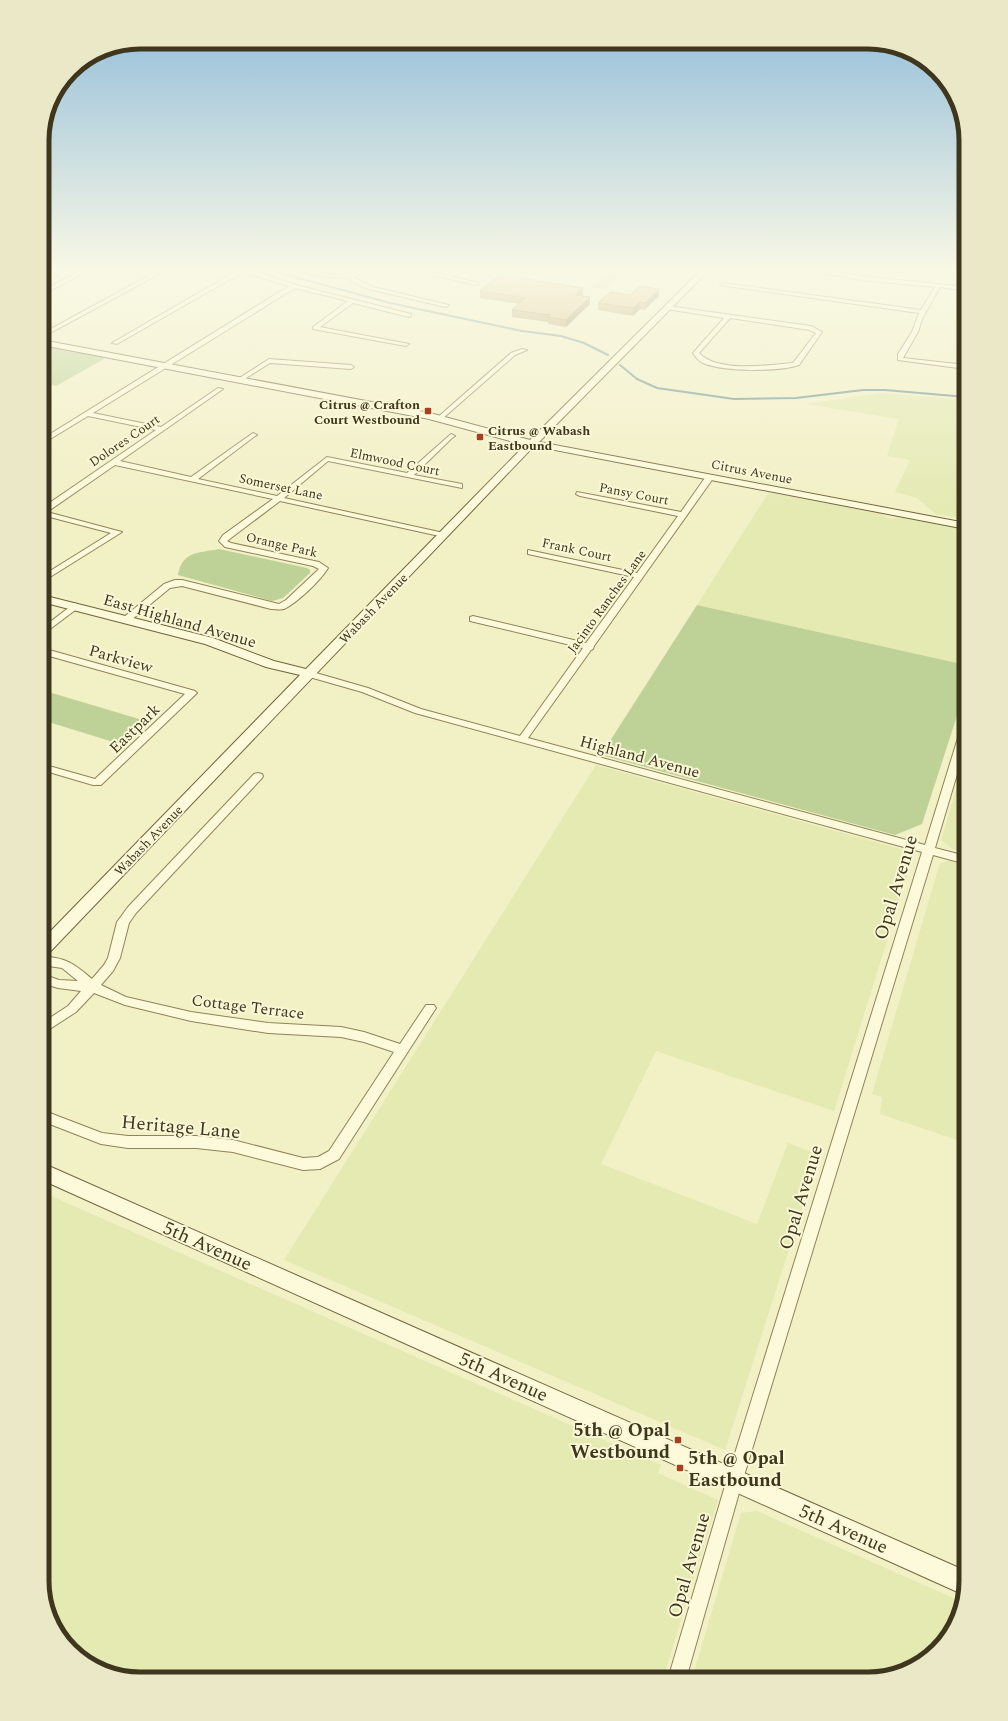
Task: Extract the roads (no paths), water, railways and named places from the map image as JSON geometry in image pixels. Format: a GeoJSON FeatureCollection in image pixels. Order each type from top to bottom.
{"type":"FeatureCollection","features":[{"type":"Feature","properties":{"kind":"street","name":"Citrus Avenue"},"geometry":{"type":"LineString","coordinates":[[76,348],[440,418],[500,436],[532,443],[959,525]]}},
{"type":"Feature","properties":{"kind":"street"},"geometry":{"type":"LineString","coordinates":[[49,438],[193,348]]}},
{"type":"Feature","properties":{"kind":"street","name":"Wabash Avenue"},"geometry":{"type":"LineString","coordinates":[[49,943],[532,443],[627,348]]}},
{"type":"Feature","properties":{"kind":"street"},"geometry":{"type":"LineString","coordinates":[[700,348],[696,353],[698,358],[723,367],[742,368],[794,365],[797,364],[808,348]]}},
{"type":"Feature","properties":{"kind":"street"},"geometry":{"type":"LineString","coordinates":[[904,348],[900,354],[900,358],[959,366]]}},
{"type":"Feature","properties":{"kind":"street"},"geometry":{"type":"LineString","coordinates":[[440,418],[513,354],[524,350]]}},
{"type":"Feature","properties":{"kind":"street"},"geometry":{"type":"LineString","coordinates":[[241,380],[269,362],[352,367]]}},
{"type":"Feature","properties":{"kind":"street","name":"Dolores Court"},"geometry":{"type":"LineString","coordinates":[[49,507],[220,389]]}},
{"type":"Feature","properties":{"kind":"street"},"geometry":{"type":"LineString","coordinates":[[87,414],[161,430]]}},
{"type":"Feature","properties":{"kind":"street"},"geometry":{"type":"LineString","coordinates":[[193,479],[253,435]]}},
{"type":"Feature","properties":{"kind":"street"},"geometry":{"type":"LineString","coordinates":[[408,476],[451,436]]}},
{"type":"Feature","properties":{"kind":"street","name":"Elmwood Court"},"geometry":{"type":"LineString","coordinates":[[280,498],[327,459],[458,486]]}},
{"type":"Feature","properties":{"kind":"street","name":"Somerset Lane"},"geometry":{"type":"LineString","coordinates":[[113,462],[444,535]]}},
{"type":"Feature","properties":{"kind":"street","name":"Jacinto Ranches Lane"},"geometry":{"type":"LineString","coordinates":[[522,739],[590,647],[710,477]]}},
{"type":"Feature","properties":{"kind":"street","name":"Pansy Court"},"geometry":{"type":"LineString","coordinates":[[580,494],[684,515]]}},
{"type":"Feature","properties":{"kind":"street","name":"Orange Park"},"geometry":{"type":"LineString","coordinates":[[127,619],[167,586],[175,583],[182,583],[271,606],[280,607],[288,602],[321,573],[324,568],[316,564],[228,545],[223,541],[226,537],[280,498]]}},
{"type":"Feature","properties":{"kind":"street","name":"Dolores Court"},"geometry":{"type":"LineString","coordinates":[[49,514],[118,532],[49,576]]}},
{"type":"Feature","properties":{"kind":"street","name":"Frank Court"},"geometry":{"type":"LineString","coordinates":[[531,552],[640,576]]}},
{"type":"Feature","properties":{"kind":"street","name":"East Highland Avenue"},"geometry":{"type":"LineString","coordinates":[[49,600],[209,641],[270,664],[309,674]]}},
{"type":"Feature","properties":{"kind":"street"},"geometry":{"type":"LineString","coordinates":[[49,626],[75,606]]}},
{"type":"Feature","properties":{"kind":"street"},"geometry":{"type":"LineString","coordinates":[[473,619],[590,647]]}},
{"type":"Feature","properties":{"kind":"street","name":"Parkview"},"geometry":{"type":"LineString","coordinates":[[49,653],[192,693]]}},
{"type":"Feature","properties":{"kind":"street","name":"Highland Avenue"},"geometry":{"type":"LineString","coordinates":[[309,674],[365,690],[418,711],[959,858]]}},
{"type":"Feature","properties":{"kind":"street","name":"Eastpark"},"geometry":{"type":"LineString","coordinates":[[49,769],[97,784],[192,693]]}},
{"type":"Feature","properties":{"kind":"street","name":"Opal Avenue"},"geometry":{"type":"LineString","coordinates":[[679,1672],[735,1479],[959,750]]}},
{"type":"Feature","properties":{"kind":"street"},"geometry":{"type":"LineString","coordinates":[[49,1024],[72,1009],[109,968],[114,958],[123,922],[132,910],[258,776]]}},
{"type":"Feature","properties":{"kind":"street","name":"Cottage Terrace"},"geometry":{"type":"LineString","coordinates":[[49,960],[52,960],[73,968],[93,987],[110,995],[176,1014],[206,1020],[269,1028],[342,1032],[374,1040],[402,1050]]}},
{"type":"Feature","properties":{"kind":"street","name":"Cottage Terrace"},"geometry":{"type":"LineString","coordinates":[[49,981],[58,984],[93,987]]}},
{"type":"Feature","properties":{"kind":"street"},"geometry":{"type":"LineString","coordinates":[[402,1050],[430,1008]]}},
{"type":"Feature","properties":{"kind":"street","name":"Heritage Lane"},"geometry":{"type":"LineString","coordinates":[[49,1118],[101,1138],[128,1142],[196,1142],[233,1146],[296,1163],[320,1163],[334,1155],[402,1050]]}},
{"type":"Feature","properties":{"kind":"street","name":"5th Avenue"},"geometry":{"type":"LineString","coordinates":[[49,1174],[959,1580]]}},
{"type":"Feature","properties":{"kind":"waterway"},"geometry":{"type":"LineString","coordinates":[[595,348],[608,355]]}},
{"type":"Feature","properties":{"kind":"waterway"},"geometry":{"type":"LineString","coordinates":[[620,365],[637,379],[657,388],[734,399],[796,398],[863,390],[885,390],[959,396]]}},
{"type":"Feature","properties":{"kind":"place","name":"Citrus @ Crafton Court Westbound"},"geometry":{"type":"Point","coordinates":[428,411]}},
{"type":"Feature","properties":{"kind":"place","name":"Citrus @ Wabash Eastbound"},"geometry":{"type":"Point","coordinates":[480,437]}},
{"type":"Feature","properties":{"kind":"place","name":"5th @ Opal Westbound"},"geometry":{"type":"Point","coordinates":[678,1440]}},
{"type":"Feature","properties":{"kind":"place","name":"5th @ Opal Eastbound"},"geometry":{"type":"Point","coordinates":[680,1468]}}]}
